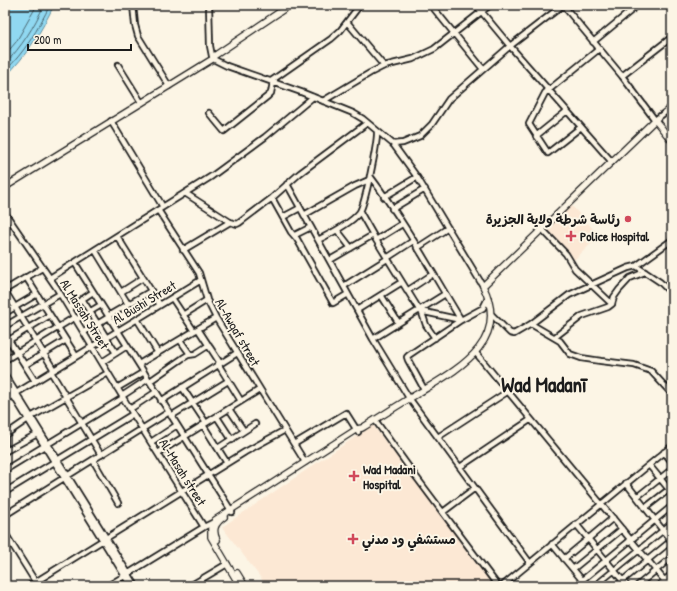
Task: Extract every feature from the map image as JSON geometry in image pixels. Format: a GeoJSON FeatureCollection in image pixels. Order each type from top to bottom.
{"type":"FeatureCollection","features":[{"type":"Feature","properties":{"kind":"main road"},"geometry":{"type":"LineString","coordinates":[[5,187],[213,58],[290,5]]}},
{"type":"Feature","properties":{"kind":"main road"},"geometry":{"type":"LineString","coordinates":[[286,476],[305,462],[452,372],[476,353],[486,337],[490,326],[491,314],[488,298],[483,286],[655,120],[672,141]]}},
{"type":"Feature","properties":{"kind":"main road"},"geometry":{"type":"LineString","coordinates":[[240,586],[211,536],[210,528],[231,511],[359,429]]}},
{"type":"Feature","properties":{"kind":"main road"},"geometry":{"type":"LineString","coordinates":[[214,524],[216,538],[245,586]]}},
{"type":"Feature","properties":{"kind":"street"},"geometry":{"type":"LineString","coordinates":[[133,5],[135,25],[138,36],[169,86]]}},
{"type":"Feature","properties":{"kind":"street"},"geometry":{"type":"LineString","coordinates":[[209,5],[210,46],[213,58],[228,66],[353,113],[368,123],[393,144],[417,176],[483,286]]}},
{"type":"Feature","properties":{"kind":"street"},"geometry":{"type":"LineString","coordinates":[[209,113],[224,130],[271,93],[272,82],[340,31],[360,5]]}},
{"type":"Feature","properties":{"kind":"street"},"geometry":{"type":"LineString","coordinates":[[431,5],[484,69]]}},
{"type":"Feature","properties":{"kind":"street"},"geometry":{"type":"LineString","coordinates":[[476,5],[548,90],[612,162]]}},
{"type":"Feature","properties":{"kind":"street"},"geometry":{"type":"LineString","coordinates":[[323,101],[384,66],[413,59],[434,49],[490,5]]}},
{"type":"Feature","properties":{"kind":"street"},"geometry":{"type":"LineString","coordinates":[[393,144],[403,143],[420,136],[432,124],[449,99],[510,46],[563,5],[622,76],[655,120],[672,107]]}},
{"type":"Feature","properties":{"kind":"street"},"geometry":{"type":"LineString","coordinates":[[593,42],[638,5]]}},
{"type":"Feature","properties":{"kind":"street"},"geometry":{"type":"LineString","coordinates":[[347,22],[384,66]]}},
{"type":"Feature","properties":{"kind":"street"},"geometry":{"type":"LineString","coordinates":[[622,76],[672,37]]}},
{"type":"Feature","properties":{"kind":"street"},"geometry":{"type":"LineString","coordinates":[[581,127],[548,152],[529,124],[544,94],[599,49]]}},
{"type":"Feature","properties":{"kind":"street"},"geometry":{"type":"LineString","coordinates":[[118,65],[142,102]]}},
{"type":"Feature","properties":{"kind":"street"},"geometry":{"type":"LineString","coordinates":[[50,278],[236,160],[313,97]]}},
{"type":"Feature","properties":{"kind":"street"},"geometry":{"type":"LineString","coordinates":[[536,136],[567,111]]}},
{"type":"Feature","properties":{"kind":"street"},"geometry":{"type":"LineString","coordinates":[[111,121],[163,207]]}},
{"type":"Feature","properties":{"kind":"street"},"geometry":{"type":"LineString","coordinates":[[185,193],[230,222],[237,224],[240,223],[272,198],[305,169],[368,123]]}},
{"type":"Feature","properties":{"kind":"street"},"geometry":{"type":"LineString","coordinates":[[318,240],[337,230],[360,212],[377,140],[377,131]]}},
{"type":"Feature","properties":{"kind":"street"},"geometry":{"type":"LineString","coordinates":[[384,196],[417,176]]}},
{"type":"Feature","properties":{"kind":"street"},"geometry":{"type":"LineString","coordinates":[[369,178],[384,196],[434,274],[461,320]]}},
{"type":"Feature","properties":{"kind":"street"},"geometry":{"type":"LineString","coordinates":[[304,215],[369,178]]}},
{"type":"Feature","properties":{"kind":"street"},"geometry":{"type":"LineString","coordinates":[[287,184],[373,339],[409,398],[530,562]]}},
{"type":"Feature","properties":{"kind":"street"},"geometry":{"type":"LineString","coordinates":[[392,209],[425,189]]}},
{"type":"Feature","properties":{"kind":"street"},"geometry":{"type":"LineString","coordinates":[[272,198],[291,232],[295,235],[333,303],[348,294]]}},
{"type":"Feature","properties":{"kind":"street"},"geometry":{"type":"LineString","coordinates":[[283,217],[300,208]]}},
{"type":"Feature","properties":{"kind":"street","name":"Al-Awqaf street"},"geometry":{"type":"LineString","coordinates":[[158,210],[199,273],[207,300],[216,318],[259,390],[305,462]]}},
{"type":"Feature","properties":{"kind":"street"},"geometry":{"type":"LineString","coordinates":[[360,212],[407,291],[421,311],[426,325],[435,338]]}},
{"type":"Feature","properties":{"kind":"street","name":"Al Massah Street"},"geometry":{"type":"LineString","coordinates":[[5,213],[50,278],[143,429]]}},
{"type":"Feature","properties":{"kind":"street"},"geometry":{"type":"LineString","coordinates":[[183,250],[230,222]]}},
{"type":"Feature","properties":{"kind":"street"},"geometry":{"type":"LineString","coordinates":[[376,240],[402,224]]}},
{"type":"Feature","properties":{"kind":"street"},"geometry":{"type":"LineString","coordinates":[[295,235],[311,227]]}},
{"type":"Feature","properties":{"kind":"street"},"geometry":{"type":"LineString","coordinates":[[417,248],[448,228]]}},
{"type":"Feature","properties":{"kind":"street"},"geometry":{"type":"LineString","coordinates":[[542,228],[566,254],[575,269],[612,304]]}},
{"type":"Feature","properties":{"kind":"street"},"geometry":{"type":"LineString","coordinates":[[337,230],[351,248]]}},
{"type":"Feature","properties":{"kind":"street"},"geometry":{"type":"LineString","coordinates":[[330,260],[373,235]]}},
{"type":"Feature","properties":{"kind":"street"},"geometry":{"type":"LineString","coordinates":[[117,236],[160,305]]}},
{"type":"Feature","properties":{"kind":"street"},"geometry":{"type":"LineString","coordinates":[[491,314],[512,334],[531,324],[569,295],[592,286],[628,268],[636,266],[672,240]]}},
{"type":"Feature","properties":{"kind":"street"},"geometry":{"type":"LineString","coordinates":[[344,286],[413,241]]}},
{"type":"Feature","properties":{"kind":"street"},"geometry":{"type":"LineString","coordinates":[[95,250],[128,304]]}},
{"type":"Feature","properties":{"kind":"street"},"geometry":{"type":"LineString","coordinates":[[75,263],[231,511]]}},
{"type":"Feature","properties":{"kind":"street"},"geometry":{"type":"LineString","coordinates":[[636,266],[660,282],[672,294]]}},
{"type":"Feature","properties":{"kind":"street"},"geometry":{"type":"LineString","coordinates":[[42,268],[5,290],[44,353],[66,397],[101,455]]}},
{"type":"Feature","properties":{"kind":"street"},"geometry":{"type":"LineString","coordinates":[[555,337],[582,316],[604,309],[612,304],[614,297],[630,278],[645,272]]}},
{"type":"Feature","properties":{"kind":"street"},"geometry":{"type":"LineString","coordinates":[[407,291],[434,274]]}},
{"type":"Feature","properties":{"kind":"street"},"geometry":{"type":"LineString","coordinates":[[26,277],[76,356]]}},
{"type":"Feature","properties":{"kind":"street"},"geometry":{"type":"LineString","coordinates":[[121,292],[143,278]]}},
{"type":"Feature","properties":{"kind":"street","name":"Al Bushi Street"},"geometry":{"type":"LineString","coordinates":[[5,400],[201,280]]}},
{"type":"Feature","properties":{"kind":"street"},"geometry":{"type":"LineString","coordinates":[[357,310],[402,282]]}},
{"type":"Feature","properties":{"kind":"street"},"geometry":{"type":"LineString","coordinates":[[84,332],[151,290]]}},
{"type":"Feature","properties":{"kind":"street"},"geometry":{"type":"LineString","coordinates":[[69,308],[93,292]]}},
{"type":"Feature","properties":{"kind":"street"},"geometry":{"type":"LineString","coordinates":[[5,313],[37,294]]}},
{"type":"Feature","properties":{"kind":"street"},"geometry":{"type":"LineString","coordinates":[[5,326],[60,294]]}},
{"type":"Feature","properties":{"kind":"street"},"geometry":{"type":"LineString","coordinates":[[373,339],[398,322],[421,311],[445,294]]}},
{"type":"Feature","properties":{"kind":"street"},"geometry":{"type":"LineString","coordinates":[[381,295],[398,322]]}},
{"type":"Feature","properties":{"kind":"street"},"geometry":{"type":"LineString","coordinates":[[172,298],[209,345],[228,381],[241,401]]}},
{"type":"Feature","properties":{"kind":"street"},"geometry":{"type":"LineString","coordinates":[[424,389],[407,357],[408,355],[461,320],[483,308],[488,298]]}},
{"type":"Feature","properties":{"kind":"street"},"geometry":{"type":"LineString","coordinates":[[82,299],[116,353]]}},
{"type":"Feature","properties":{"kind":"street"},"geometry":{"type":"LineString","coordinates":[[184,315],[207,300]]}},
{"type":"Feature","properties":{"kind":"street"},"geometry":{"type":"LineString","coordinates":[[5,360],[58,327],[90,312],[101,305]]}},
{"type":"Feature","properties":{"kind":"street"},"geometry":{"type":"LineString","coordinates":[[421,311],[461,320]]}},
{"type":"Feature","properties":{"kind":"street"},"geometry":{"type":"LineString","coordinates":[[9,340],[50,315]]}},
{"type":"Feature","properties":{"kind":"street"},"geometry":{"type":"LineString","coordinates":[[139,364],[216,318]]}},
{"type":"Feature","properties":{"kind":"street"},"geometry":{"type":"LineString","coordinates":[[137,319],[158,353]]}},
{"type":"Feature","properties":{"kind":"street"},"geometry":{"type":"LineString","coordinates":[[531,324],[562,342],[570,354],[582,358],[634,365],[651,371],[672,394]]}},
{"type":"Feature","properties":{"kind":"street"},"geometry":{"type":"LineString","coordinates":[[5,334],[35,381]]}},
{"type":"Feature","properties":{"kind":"street"},"geometry":{"type":"LineString","coordinates":[[25,365],[66,340]]}},
{"type":"Feature","properties":{"kind":"street"},"geometry":{"type":"LineString","coordinates":[[180,340],[190,354]]}},
{"type":"Feature","properties":{"kind":"street"},"geometry":{"type":"LineString","coordinates":[[5,470],[82,423],[183,358],[190,354],[195,354],[209,345]]}},
{"type":"Feature","properties":{"kind":"street"},"geometry":{"type":"LineString","coordinates":[[102,362],[127,346]]}},
{"type":"Feature","properties":{"kind":"street"},"geometry":{"type":"LineString","coordinates":[[161,401],[237,353]]}},
{"type":"Feature","properties":{"kind":"street"},"geometry":{"type":"LineString","coordinates":[[476,353],[669,586]]}},
{"type":"Feature","properties":{"kind":"street"},"geometry":{"type":"LineString","coordinates":[[5,453],[5,435],[30,418],[108,372]]}},
{"type":"Feature","properties":{"kind":"street"},"geometry":{"type":"LineString","coordinates":[[117,388],[144,372]]}},
{"type":"Feature","properties":{"kind":"street"},"geometry":{"type":"LineString","coordinates":[[5,375],[15,394],[85,508],[127,575],[136,586]]}},
{"type":"Feature","properties":{"kind":"street"},"geometry":{"type":"LineString","coordinates":[[5,515],[143,429],[193,403],[228,381]]}},
{"type":"Feature","properties":{"kind":"street"},"geometry":{"type":"LineString","coordinates":[[5,382],[15,394]]}},
{"type":"Feature","properties":{"kind":"street"},"geometry":{"type":"LineString","coordinates":[[182,387],[193,403],[227,463]]}},
{"type":"Feature","properties":{"kind":"street"},"geometry":{"type":"LineString","coordinates":[[158,453],[259,390]]}},
{"type":"Feature","properties":{"kind":"street"},"geometry":{"type":"LineString","coordinates":[[130,409],[156,392]]}},
{"type":"Feature","properties":{"kind":"street"},"geometry":{"type":"LineString","coordinates":[[438,437],[507,392]]}},
{"type":"Feature","properties":{"kind":"street"},"geometry":{"type":"LineString","coordinates":[[229,409],[244,432]]}},
{"type":"Feature","properties":{"kind":"street"},"geometry":{"type":"LineString","coordinates":[[5,492],[133,414]]}},
{"type":"Feature","properties":{"kind":"street"},"geometry":{"type":"LineString","coordinates":[[294,444],[345,414],[347,414],[359,429]]}},
{"type":"Feature","properties":{"kind":"street"},"geometry":{"type":"LineString","coordinates":[[217,417],[232,440]]}},
{"type":"Feature","properties":{"kind":"street"},"geometry":{"type":"LineString","coordinates":[[30,418],[37,434],[46,444]]}},
{"type":"Feature","properties":{"kind":"street"},"geometry":{"type":"LineString","coordinates":[[375,420],[498,586]]}},
{"type":"Feature","properties":{"kind":"street"},"geometry":{"type":"LineString","coordinates":[[460,467],[530,420]]}},
{"type":"Feature","properties":{"kind":"street"},"geometry":{"type":"LineString","coordinates":[[218,448],[255,424]]}},
{"type":"Feature","properties":{"kind":"street"},"geometry":{"type":"LineString","coordinates":[[151,442],[177,425]]}},
{"type":"Feature","properties":{"kind":"street","name":"Al-Masah street"},"geometry":{"type":"LineString","coordinates":[[143,429],[204,527]]}},
{"type":"Feature","properties":{"kind":"street"},"geometry":{"type":"LineString","coordinates":[[29,586],[37,584],[105,539],[227,463],[285,430]]}},
{"type":"Feature","properties":{"kind":"street"},"geometry":{"type":"LineString","coordinates":[[5,453],[37,434]]}},
{"type":"Feature","properties":{"kind":"street"},"geometry":{"type":"LineString","coordinates":[[502,586],[672,446]]}},
{"type":"Feature","properties":{"kind":"street"},"geometry":{"type":"LineString","coordinates":[[664,452],[672,462]]}},
{"type":"Feature","properties":{"kind":"street"},"geometry":{"type":"LineString","coordinates":[[93,460],[118,503]]}},
{"type":"Feature","properties":{"kind":"street"},"geometry":{"type":"LineString","coordinates":[[649,464],[670,488],[672,493]]}},
{"type":"Feature","properties":{"kind":"street"},"geometry":{"type":"LineString","coordinates":[[637,497],[672,468]]}},
{"type":"Feature","properties":{"kind":"street"},"geometry":{"type":"LineString","coordinates":[[616,586],[672,541],[626,483]]}},
{"type":"Feature","properties":{"kind":"street"},"geometry":{"type":"LineString","coordinates":[[443,512],[475,488]]}},
{"type":"Feature","properties":{"kind":"street"},"geometry":{"type":"LineString","coordinates":[[645,508],[670,488]]}},
{"type":"Feature","properties":{"kind":"street"},"geometry":{"type":"LineString","coordinates":[[575,586],[672,506]]}},
{"type":"Feature","properties":{"kind":"street"},"geometry":{"type":"LineString","coordinates":[[564,558],[613,518]]}},
{"type":"Feature","properties":{"kind":"street"},"geometry":{"type":"LineString","coordinates":[[595,586],[672,523]]}},
{"type":"Feature","properties":{"kind":"street"},"geometry":{"type":"LineString","coordinates":[[108,586],[204,527],[214,524]]}},
{"type":"Feature","properties":{"kind":"street"},"geometry":{"type":"LineString","coordinates":[[576,524],[627,586]]}},
{"type":"Feature","properties":{"kind":"street"},"geometry":{"type":"LineString","coordinates":[[573,569],[622,529]]}},
{"type":"Feature","properties":{"kind":"street"},"geometry":{"type":"LineString","coordinates":[[5,533],[37,584]]}},
{"type":"Feature","properties":{"kind":"street"},"geometry":{"type":"LineString","coordinates":[[552,544],[587,586]]}},
{"type":"Feature","properties":{"kind":"street"},"geometry":{"type":"LineString","coordinates":[[637,586],[672,557]]}},
{"type":"Feature","properties":{"kind":"street"},"geometry":{"type":"LineString","coordinates":[[190,586],[227,564]]}},
{"type":"Feature","properties":{"kind":"street"},"geometry":{"type":"LineString","coordinates":[[658,586],[672,574]]}},
{"type":"Feature","properties":{"kind":"street"},"geometry":{"type":"LineString","coordinates":[[127,575],[131,586]]}},
{"type":"Feature","properties":{"kind":"shaded area","name":"Police Hospital"},"geometry":{"type":"Polygon","coordinates":[[[571,205],[597,233],[592,238],[594,241],[573,261],[544,231],[571,205]]]}},
{"type":"Feature","properties":{"kind":"shaded area","name":"Wad Madani Hospital"},"geometry":{"type":"Polygon","coordinates":[[[373,425],[495,586],[267,586],[222,527],[373,425]]]}},
{"type":"Feature","properties":{"kind":"water"},"geometry":{"type":"Polygon","coordinates":[[[5,5],[54,5],[33,43],[5,77],[5,5]]]}},
{"type":"Feature","properties":{"kind":"place","name":"رئاسة شرطة ولاية الجزيرة"},"geometry":{"type":"Point","coordinates":[628,219]}},
{"type":"Feature","properties":{"kind":"place","name":"Police Hospital"},"geometry":{"type":"Point","coordinates":[571,236]}},
{"type":"Feature","properties":{"kind":"place","name":"Wad Madani Hospital"},"geometry":{"type":"Point","coordinates":[354,476]}},
{"type":"Feature","properties":{"kind":"place","name":"مستشفي ود مدني"},"geometry":{"type":"Point","coordinates":[353,539]}},
{"type":"Feature","properties":{"kind":"district","name":"Wad Madanī"},"geometry":{"type":"Point","coordinates":[544,384]}}]}
